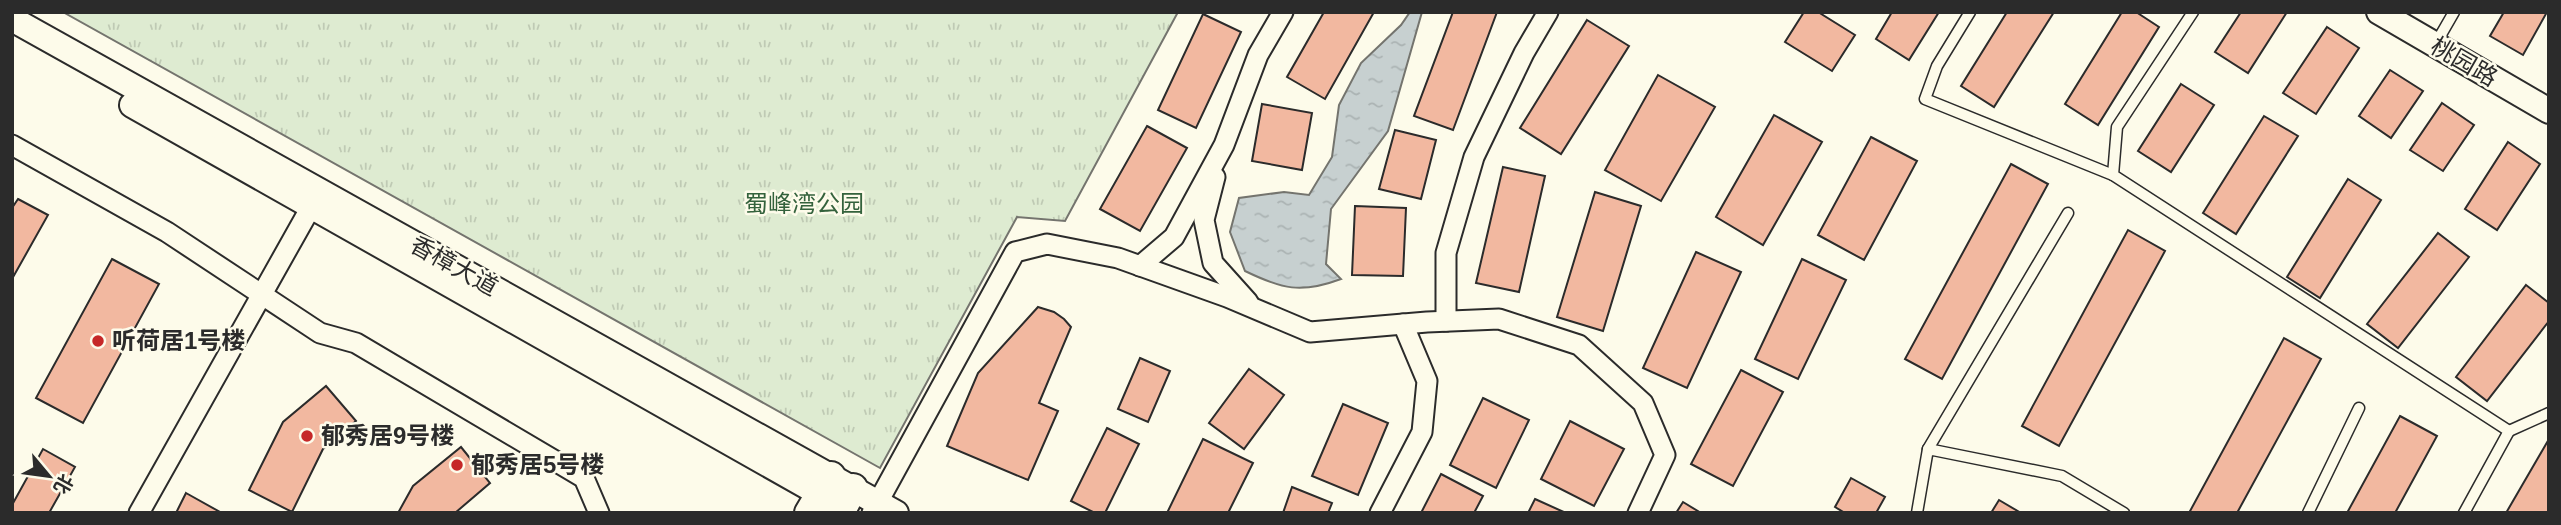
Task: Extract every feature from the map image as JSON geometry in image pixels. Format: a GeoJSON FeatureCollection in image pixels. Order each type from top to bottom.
{"type":"FeatureCollection","features":[{"type":"Feature","properties":{"kind":"street"},"geometry":{"type":"LineString","coordinates":[[1255,308],[1213,263],[1204,220],[1224,145],[1258,55],[1283,12]]}},
{"type":"Feature","properties":{"kind":"street"},"geometry":{"type":"LineString","coordinates":[[1446,321],[1447,253],[1474,157],[1524,53],[1548,12]]}},
{"type":"Feature","properties":{"kind":"street","name":"桃园路"},"geometry":{"type":"LineString","coordinates":[[2379,12],[2549,111]]}},
{"type":"Feature","properties":{"kind":"street","name":"香樟大道"},"geometry":{"type":"LineString","coordinates":[[12,19],[835,501]]}},
{"type":"Feature","properties":{"kind":"street","name":"香樟大道"},"geometry":{"type":"LineString","coordinates":[[12,38],[835,501],[882,509]]}},
{"type":"Feature","properties":{"kind":"street"},"geometry":{"type":"LineString","coordinates":[[12,145],[167,232],[320,333],[356,343],[584,478],[599,513]]}},
{"type":"Feature","properties":{"kind":"street"},"geometry":{"type":"LineString","coordinates":[[1140,266],[1174,237],[1224,145]]}},
{"type":"Feature","properties":{"kind":"street"},"geometry":{"type":"LineString","coordinates":[[139,513],[311,207]]}},
{"type":"Feature","properties":{"kind":"street"},"geometry":{"type":"LineString","coordinates":[[882,509],[1015,252],[1047,244],[1118,258],[1310,331],[1499,318],[1579,345],[1643,404],[1665,456],[1638,513]]}},
{"type":"Feature","properties":{"kind":"street"},"geometry":{"type":"LineString","coordinates":[[1380,513],[1422,432],[1427,381],[1403,324]]}},
{"type":"Feature","properties":{"kind":"lane"},"geometry":{"type":"LineString","coordinates":[[1970,12],[1937,66],[1925,99],[2113,175],[2509,431]]}},
{"type":"Feature","properties":{"kind":"lane"},"geometry":{"type":"LineString","coordinates":[[2113,175],[2117,127],[2193,12]]}},
{"type":"Feature","properties":{"kind":"lane"},"geometry":{"type":"LineString","coordinates":[[2435,45],[2454,12]]}},
{"type":"Feature","properties":{"kind":"lane"},"geometry":{"type":"LineString","coordinates":[[1917,513],[1928,449],[2067,213]]}},
{"type":"Feature","properties":{"kind":"lane"},"geometry":{"type":"LineString","coordinates":[[2308,513],[2359,408]]}},
{"type":"Feature","properties":{"kind":"lane"},"geometry":{"type":"LineString","coordinates":[[2464,513],[2509,431],[2549,413]]}},
{"type":"Feature","properties":{"kind":"lane"},"geometry":{"type":"LineString","coordinates":[[1928,449],[2062,476],[2124,513]]}},
{"type":"Feature","properties":{"kind":"green space","name":"蜀峰湾公园"},"geometry":{"type":"Polygon","coordinates":[[[63,12],[1178,12],[1065,221],[1017,217],[880,468],[63,12]]]}},
{"type":"Feature","properties":{"kind":"water"},"geometry":{"type":"Polygon","coordinates":[[[1410,12],[1422,12],[1388,131],[1331,209],[1326,264],[1341,279],[1303,288],[1270,282],[1245,271],[1230,232],[1239,198],[1284,192],[1309,195],[1332,157],[1339,105],[1361,63],[1401,25],[1410,12]]]}},
{"type":"Feature","properties":{"kind":"building"},"geometry":{"type":"Polygon","coordinates":[[[1324,12],[1374,12],[1325,99],[1287,77],[1324,12]]]}},
{"type":"Feature","properties":{"kind":"building"},"geometry":{"type":"Polygon","coordinates":[[[1453,12],[1497,12],[1453,130],[1414,116],[1453,12]]]}},
{"type":"Feature","properties":{"kind":"building"},"geometry":{"type":"Polygon","coordinates":[[[1804,12],[1818,12],[1855,35],[1832,71],[1785,42],[1804,12]]]}},
{"type":"Feature","properties":{"kind":"building"},"geometry":{"type":"Polygon","coordinates":[[[1892,12],[1939,12],[1909,60],[1876,39],[1892,12]]]}},
{"type":"Feature","properties":{"kind":"building"},"geometry":{"type":"Polygon","coordinates":[[[2007,12],[2054,12],[1994,107],[1961,86],[2007,12]]]}},
{"type":"Feature","properties":{"kind":"building"},"geometry":{"type":"Polygon","coordinates":[[[2122,12],[2136,12],[2159,27],[2098,125],[2065,104],[2122,12]]]}},
{"type":"Feature","properties":{"kind":"building"},"geometry":{"type":"Polygon","coordinates":[[[2241,12],[2287,12],[2248,73],[2215,52],[2241,12]]]}},
{"type":"Feature","properties":{"kind":"building"},"geometry":{"type":"Polygon","coordinates":[[[2504,12],[2547,12],[2523,55],[2490,36],[2504,12]]]}},
{"type":"Feature","properties":{"kind":"building"},"geometry":{"type":"Polygon","coordinates":[[[1203,14],[1241,32],[1196,128],[1158,110],[1203,14]]]}},
{"type":"Feature","properties":{"kind":"building"},"geometry":{"type":"Polygon","coordinates":[[[1587,20],[1629,46],[1561,154],[1520,128],[1587,20]]]}},
{"type":"Feature","properties":{"kind":"building"},"geometry":{"type":"Polygon","coordinates":[[[2327,27],[2359,48],[2316,114],[2283,93],[2327,27]]]}},
{"type":"Feature","properties":{"kind":"building"},"geometry":{"type":"Polygon","coordinates":[[[2390,70],[2423,91],[2391,138],[2359,116],[2390,70]]]}},
{"type":"Feature","properties":{"kind":"building"},"geometry":{"type":"Polygon","coordinates":[[[1658,75],[1715,107],[1661,201],[1605,170],[1658,75]]]}},
{"type":"Feature","properties":{"kind":"building"},"geometry":{"type":"Polygon","coordinates":[[[2181,84],[2214,105],[2171,172],[2138,151],[2181,84]]]}},
{"type":"Feature","properties":{"kind":"building"},"geometry":{"type":"Polygon","coordinates":[[[2442,103],[2474,125],[2443,171],[2410,150],[2442,103]]]}},
{"type":"Feature","properties":{"kind":"building"},"geometry":{"type":"Polygon","coordinates":[[[1262,104],[1312,113],[1302,170],[1252,161],[1262,104]]]}},
{"type":"Feature","properties":{"kind":"building"},"geometry":{"type":"Polygon","coordinates":[[[1774,115],[1822,142],[1763,245],[1716,217],[1774,115]]]}},
{"type":"Feature","properties":{"kind":"building"},"geometry":{"type":"Polygon","coordinates":[[[2264,116],[2298,136],[2236,234],[2203,213],[2264,116]]]}},
{"type":"Feature","properties":{"kind":"building"},"geometry":{"type":"Polygon","coordinates":[[[1147,126],[1187,148],[1140,231],[1100,209],[1147,126]]]}},
{"type":"Feature","properties":{"kind":"building"},"geometry":{"type":"Polygon","coordinates":[[[1395,130],[1436,140],[1421,199],[1379,189],[1395,130]]]}},
{"type":"Feature","properties":{"kind":"building"},"geometry":{"type":"Polygon","coordinates":[[[1871,137],[1917,161],[1864,260],[1818,235],[1871,137]]]}},
{"type":"Feature","properties":{"kind":"building"},"geometry":{"type":"Polygon","coordinates":[[[2508,142],[2540,164],[2497,230],[2465,209],[2508,142]]]}},
{"type":"Feature","properties":{"kind":"building"},"geometry":{"type":"Polygon","coordinates":[[[2011,164],[2048,184],[1942,379],[1905,359],[2011,164]]]}},
{"type":"Feature","properties":{"kind":"building"},"geometry":{"type":"Polygon","coordinates":[[[1503,167],[1545,176],[1519,292],[1476,283],[1503,167]]]}},
{"type":"Feature","properties":{"kind":"building"},"geometry":{"type":"Polygon","coordinates":[[[2348,179],[2381,200],[2320,298],[2287,277],[2348,179]]]}},
{"type":"Feature","properties":{"kind":"building"},"geometry":{"type":"Polygon","coordinates":[[[1595,192],[1641,206],[1603,331],[1557,317],[1595,192]]]}},
{"type":"Feature","properties":{"kind":"building"},"geometry":{"type":"Polygon","coordinates":[[[18,199],[48,215],[12,279],[12,208],[18,199]]]}},
{"type":"Feature","properties":{"kind":"building"},"geometry":{"type":"Polygon","coordinates":[[[1355,206],[1406,208],[1403,276],[1352,275],[1355,206]]]}},
{"type":"Feature","properties":{"kind":"building"},"geometry":{"type":"Polygon","coordinates":[[[2128,230],[2165,251],[2059,446],[2022,426],[2128,230]]]}},
{"type":"Feature","properties":{"kind":"building"},"geometry":{"type":"Polygon","coordinates":[[[2438,233],[2469,257],[2398,348],[2367,324],[2438,233]]]}},
{"type":"Feature","properties":{"kind":"building"},"geometry":{"type":"Polygon","coordinates":[[[1696,252],[1741,272],[1687,388],[1643,368],[1696,252]]]}},
{"type":"Feature","properties":{"kind":"building","name":"听荷居1号楼"},"geometry":{"type":"Polygon","coordinates":[[[112,259],[159,284],[83,423],[36,398],[112,259]]]}},
{"type":"Feature","properties":{"kind":"building"},"geometry":{"type":"Polygon","coordinates":[[[1802,259],[1846,280],[1798,379],[1755,359],[1802,259]]]}},
{"type":"Feature","properties":{"kind":"building"},"geometry":{"type":"Polygon","coordinates":[[[2526,285],[2549,303],[2549,321],[2487,401],[2456,377],[2526,285]]]}},
{"type":"Feature","properties":{"kind":"building"},"geometry":{"type":"Polygon","coordinates":[[[1038,307],[1054,312],[1071,327],[1039,403],[1058,411],[1028,480],[947,446],[978,373],[1038,307]]]}},
{"type":"Feature","properties":{"kind":"building"},"geometry":{"type":"Polygon","coordinates":[[[2284,338],[2321,359],[2237,513],[2189,513],[2284,338]]]}},
{"type":"Feature","properties":{"kind":"building"},"geometry":{"type":"Polygon","coordinates":[[[1140,358],[1170,371],[1148,422],[1118,409],[1140,358]]]}},
{"type":"Feature","properties":{"kind":"building"},"geometry":{"type":"Polygon","coordinates":[[[1249,369],[1284,395],[1244,449],[1209,423],[1249,369]]]}},
{"type":"Feature","properties":{"kind":"building"},"geometry":{"type":"Polygon","coordinates":[[[1741,370],[1783,392],[1733,486],[1691,464],[1741,370]]]}},
{"type":"Feature","properties":{"kind":"building","name":"郁秀居9号楼"},"geometry":{"type":"Polygon","coordinates":[[[326,386],[356,421],[323,449],[292,512],[249,490],[283,422],[326,386]]]}},
{"type":"Feature","properties":{"kind":"building"},"geometry":{"type":"Polygon","coordinates":[[[1483,398],[1529,420],[1496,488],[1450,465],[1483,398]]]}},
{"type":"Feature","properties":{"kind":"building"},"geometry":{"type":"Polygon","coordinates":[[[1343,404],[1388,423],[1358,495],[1312,476],[1343,404]]]}},
{"type":"Feature","properties":{"kind":"building"},"geometry":{"type":"Polygon","coordinates":[[[2400,416],[2437,436],[2395,513],[2347,513],[2400,416]]]}},
{"type":"Feature","properties":{"kind":"building"},"geometry":{"type":"Polygon","coordinates":[[[1570,421],[1624,449],[1594,506],[1541,479],[1570,421]]]}},
{"type":"Feature","properties":{"kind":"building"},"geometry":{"type":"Polygon","coordinates":[[[1107,428],[1139,444],[1105,513],[1095,513],[1071,501],[1107,428]]]}},
{"type":"Feature","properties":{"kind":"building"},"geometry":{"type":"Polygon","coordinates":[[[1203,439],[1253,463],[1228,513],[1167,513],[1203,439]]]}},
{"type":"Feature","properties":{"kind":"building"},"geometry":{"type":"Polygon","coordinates":[[[2549,439],[2549,513],[2506,513],[2549,439]]]}},
{"type":"Feature","properties":{"kind":"building","name":"郁秀居5号楼"},"geometry":{"type":"Polygon","coordinates":[[[461,447],[490,483],[455,513],[398,513],[413,486],[461,447]]]}},
{"type":"Feature","properties":{"kind":"building"},"geometry":{"type":"Polygon","coordinates":[[[43,449],[75,467],[49,513],[12,513],[12,505],[43,449]]]}},
{"type":"Feature","properties":{"kind":"building"},"geometry":{"type":"Polygon","coordinates":[[[1441,474],[1483,496],[1474,513],[1421,513],[1441,474]]]}},
{"type":"Feature","properties":{"kind":"building"},"geometry":{"type":"Polygon","coordinates":[[[1851,478],[1885,497],[1876,513],[1845,513],[1835,507],[1851,478]]]}},
{"type":"Feature","properties":{"kind":"building"},"geometry":{"type":"Polygon","coordinates":[[[1292,487],[1332,503],[1328,513],[1283,513],[1292,487]]]}},
{"type":"Feature","properties":{"kind":"building"},"geometry":{"type":"Polygon","coordinates":[[[186,493],[220,512],[176,513],[186,493]]]}},
{"type":"Feature","properties":{"kind":"building"},"geometry":{"type":"Polygon","coordinates":[[[1535,499],[1566,513],[1528,513],[1535,499]]]}},
{"type":"Feature","properties":{"kind":"building"},"geometry":{"type":"Polygon","coordinates":[[[1999,500],[2021,513],[1991,513],[1999,500]]]}},
{"type":"Feature","properties":{"kind":"building"},"geometry":{"type":"Polygon","coordinates":[[[1683,502],[1701,513],[1676,513],[1683,502]]]}},
{"type":"Feature","properties":{"kind":"place","name":"听荷居1号楼"},"geometry":{"type":"Point","coordinates":[98,341]}},
{"type":"Feature","properties":{"kind":"place","name":"郁秀居9号楼"},"geometry":{"type":"Point","coordinates":[307,436]}},
{"type":"Feature","properties":{"kind":"place","name":"郁秀居5号楼"},"geometry":{"type":"Point","coordinates":[457,465]}}]}
